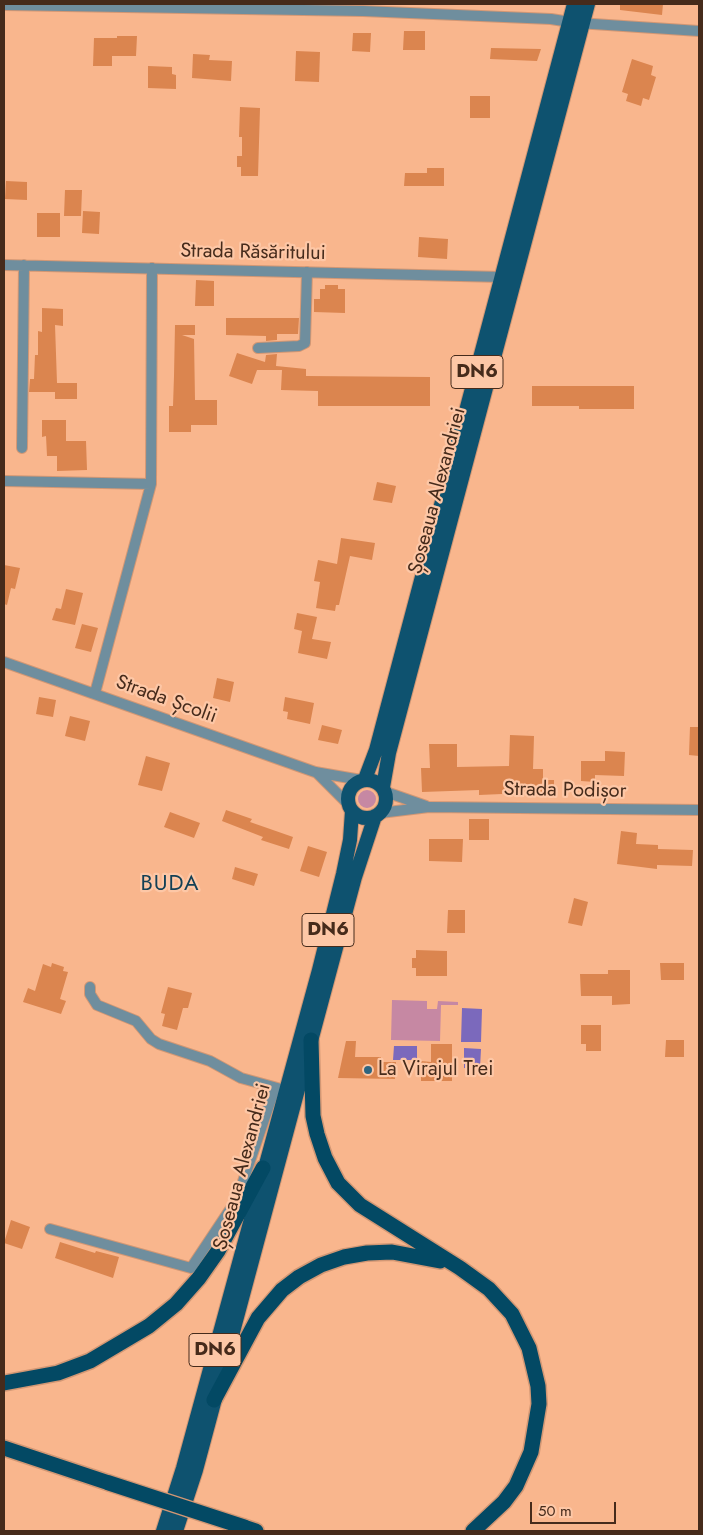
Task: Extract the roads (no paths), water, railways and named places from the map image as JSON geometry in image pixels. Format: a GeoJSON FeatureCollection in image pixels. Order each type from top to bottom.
{"type":"FeatureCollection","features":[{"type":"Feature","properties":{"kind":"highway","name":"Șoseaua Alexandriei"},"geometry":{"type":"LineString","coordinates":[[176,1531],[214,1400],[355,877],[377,815],[386,804],[384,790],[389,753],[576,23],[574,4]]}},
{"type":"Feature","properties":{"kind":"highway","name":"Șoseaua Alexandriei"},"geometry":{"type":"LineString","coordinates":[[163,1531],[183,1468],[263,1168],[280,1089],[343,874],[350,840],[350,790],[363,780],[376,750],[502,277],[576,23],[588,4]]}},
{"type":"Feature","properties":{"kind":"highway"},"geometry":{"type":"LineString","coordinates":[[363,780],[375,781],[384,790]]}},
{"type":"Feature","properties":{"kind":"highway"},"geometry":{"type":"LineString","coordinates":[[350,808],[363,818],[377,815]]}},
{"type":"Feature","properties":{"kind":"highway"},"geometry":{"type":"LineString","coordinates":[[311,1040],[313,1116],[325,1158],[338,1182],[360,1205],[476,1278],[501,1300],[521,1329],[535,1367],[540,1404],[534,1444],[519,1480],[504,1502],[473,1531]]}},
{"type":"Feature","properties":{"kind":"highway"},"geometry":{"type":"LineString","coordinates":[[4,1383],[58,1373],[90,1361],[149,1326],[176,1304],[199,1278],[218,1251],[263,1168]]}},
{"type":"Feature","properties":{"kind":"highway"},"geometry":{"type":"LineString","coordinates":[[214,1400],[258,1318],[282,1290],[314,1269],[344,1257],[392,1252],[435,1260],[460,1268]]}},
{"type":"Feature","properties":{"kind":"highway"},"geometry":{"type":"LineString","coordinates":[[4,1448],[250,1529]]}},
{"type":"Feature","properties":{"kind":"street"},"geometry":{"type":"LineString","coordinates":[[4,5],[288,7],[551,19],[576,23],[699,31]]}},
{"type":"Feature","properties":{"kind":"street","name":"Strada Răsăritului"},"geometry":{"type":"LineString","coordinates":[[4,265],[502,277]]}},
{"type":"Feature","properties":{"kind":"street"},"geometry":{"type":"LineString","coordinates":[[22,448],[24,265]]}},
{"type":"Feature","properties":{"kind":"street"},"geometry":{"type":"LineString","coordinates":[[95,693],[151,484],[152,268]]}},
{"type":"Feature","properties":{"kind":"street"},"geometry":{"type":"LineString","coordinates":[[258,348],[299,346],[305,343],[307,272]]}},
{"type":"Feature","properties":{"kind":"street"},"geometry":{"type":"LineString","coordinates":[[4,481],[151,484]]}},
{"type":"Feature","properties":{"kind":"street","name":"Strada Școlii"},"geometry":{"type":"LineString","coordinates":[[4,662],[315,772],[363,780]]}},
{"type":"Feature","properties":{"kind":"street","name":"Strada Școlii"},"geometry":{"type":"LineString","coordinates":[[315,772],[350,808]]}},
{"type":"Feature","properties":{"kind":"street","name":"Strada Podișor"},"geometry":{"type":"LineString","coordinates":[[384,790],[429,807]]}},
{"type":"Feature","properties":{"kind":"street","name":"Strada Podișor"},"geometry":{"type":"LineString","coordinates":[[377,815],[429,807],[699,810]]}},
{"type":"Feature","properties":{"kind":"street"},"geometry":{"type":"LineString","coordinates":[[50,1229],[191,1268],[237,1199],[280,1089],[241,1078],[210,1061],[158,1044],[150,1039],[136,1021],[97,1005],[90,994],[90,987]]}},
{"type":"Feature","properties":{"kind":"place","name":"La Virajul Trei"},"geometry":{"type":"Point","coordinates":[368,1070]}},
{"type":"Feature","properties":{"kind":"district","name":"BUDA"},"geometry":{"type":"Point","coordinates":[170,885]}}]}
